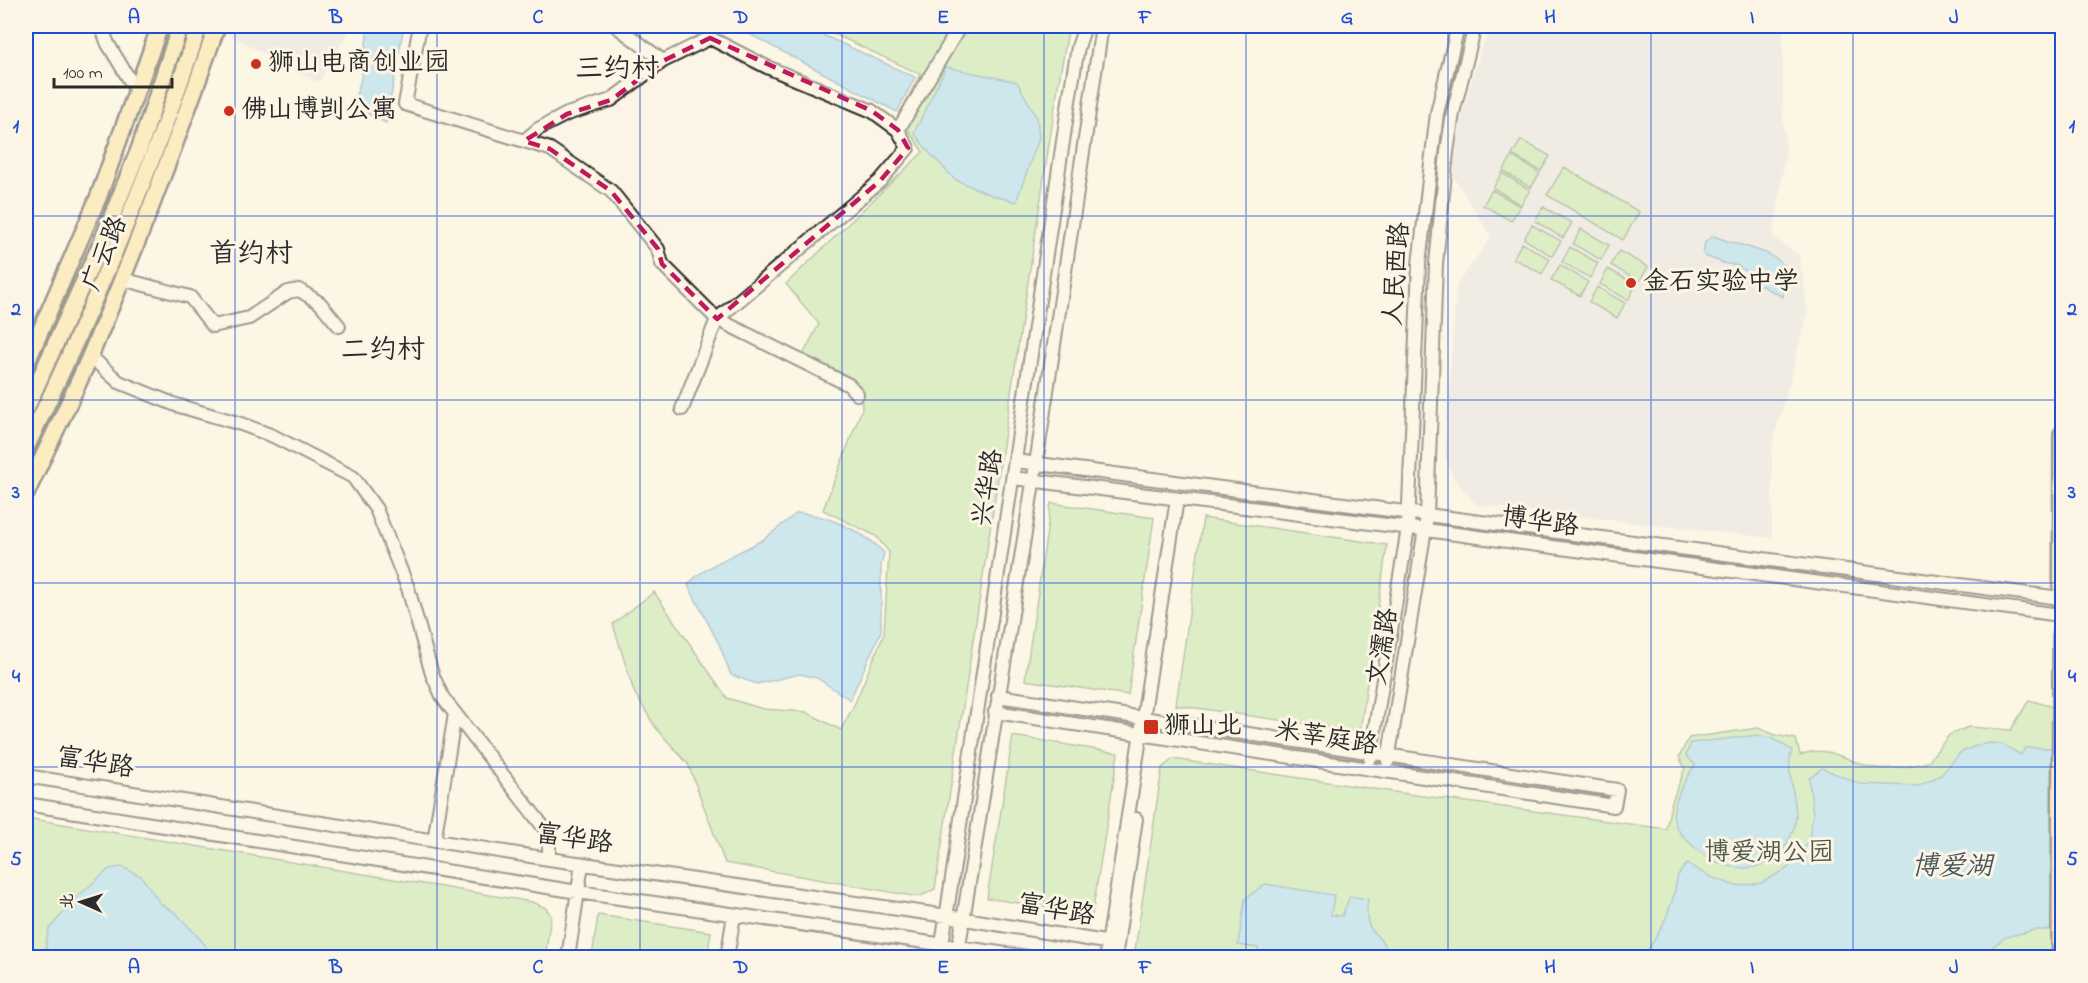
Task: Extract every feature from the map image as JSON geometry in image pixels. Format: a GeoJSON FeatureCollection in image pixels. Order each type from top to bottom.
{"type":"FeatureCollection","features":[{"type":"Feature","properties":{"kind":"main road"},"geometry":{"type":"LineString","coordinates":[[26,364],[29,346],[98,198],[160,26]]}},
{"type":"Feature","properties":{"kind":"main road","name":"广云路"},"geometry":{"type":"LineString","coordinates":[[26,410],[102,241],[140,147],[180,26]]}},
{"type":"Feature","properties":{"kind":"main road","name":"广云路"},"geometry":{"type":"LineString","coordinates":[[26,448],[136,202],[182,80],[199,26]]}},
{"type":"Feature","properties":{"kind":"main road","name":"广云路"},"geometry":{"type":"LineString","coordinates":[[26,494],[90,356],[122,279],[169,161],[217,26]]}},
{"type":"Feature","properties":{"kind":"main road"},"geometry":{"type":"LineString","coordinates":[[55,387],[102,327]]}},
{"type":"Feature","properties":{"kind":"main road"},"geometry":{"type":"LineString","coordinates":[[2061,950],[2062,434]]}},
{"type":"Feature","properties":{"kind":"street"},"geometry":{"type":"LineString","coordinates":[[101,26],[108,44],[137,92]]}},
{"type":"Feature","properties":{"kind":"street"},"geometry":{"type":"LineString","coordinates":[[420,26],[405,104],[550,149],[611,191],[658,249],[662,264],[717,319],[849,385],[857,393]]}},
{"type":"Feature","properties":{"kind":"street"},"geometry":{"type":"LineString","coordinates":[[616,26],[663,62]]}},
{"type":"Feature","properties":{"kind":"street"},"geometry":{"type":"LineString","coordinates":[[898,130],[960,26]]}},
{"type":"Feature","properties":{"kind":"street","name":"兴华路"},"geometry":{"type":"LineString","coordinates":[[940,957],[1072,86],[1078,48],[1085,26]]}},
{"type":"Feature","properties":{"kind":"street","name":"兴华路"},"geometry":{"type":"LineString","coordinates":[[958,952],[1036,464],[1102,26]]}},
{"type":"Feature","properties":{"kind":"street","name":"人民西路"},"geometry":{"type":"LineString","coordinates":[[1408,528],[1419,264],[1437,113],[1458,26]]}},
{"type":"Feature","properties":{"kind":"street","name":"文濡路"},"geometry":{"type":"LineString","coordinates":[[1387,771],[1426,530],[1436,264],[1447,152],[1453,113],[1475,26]]}},
{"type":"Feature","properties":{"kind":"street"},"geometry":{"type":"LineString","coordinates":[[524,141],[538,129],[567,114],[611,100],[663,62],[710,38],[767,67],[872,111],[898,130],[908,148],[880,180],[717,319],[682,409]]}},
{"type":"Feature","properties":{"kind":"street"},"geometry":{"type":"LineString","coordinates":[[122,279],[190,297],[213,326],[249,318],[288,292],[298,290],[320,303],[339,326]]}},
{"type":"Feature","properties":{"kind":"street"},"geometry":{"type":"LineString","coordinates":[[90,356],[119,382],[176,405],[273,436],[353,477],[376,508],[408,588],[432,674],[443,698],[549,834],[549,859]]}},
{"type":"Feature","properties":{"kind":"street","name":"博华路"},"geometry":{"type":"LineString","coordinates":[[1016,461],[2060,598]]}},
{"type":"Feature","properties":{"kind":"street","name":"博华路"},"geometry":{"type":"LineString","coordinates":[[1013,478],[1426,530],[2060,615]]}},
{"type":"Feature","properties":{"kind":"street"},"geometry":{"type":"LineString","coordinates":[[1115,957],[1113,944],[1181,500]]}},
{"type":"Feature","properties":{"kind":"street","name":"文濡路"},"geometry":{"type":"LineString","coordinates":[[1368,769],[1408,528]]}},
{"type":"Feature","properties":{"kind":"street","name":"米莘庭路"},"geometry":{"type":"LineString","coordinates":[[995,712],[1614,806],[1617,790],[998,696]]}},
{"type":"Feature","properties":{"kind":"street"},"geometry":{"type":"LineString","coordinates":[[434,841],[455,714]]}},
{"type":"Feature","properties":{"kind":"street","name":"富华路"},"geometry":{"type":"LineString","coordinates":[[26,776],[549,859],[963,918],[1113,944]]}},
{"type":"Feature","properties":{"kind":"street","name":"富华路"},"geometry":{"type":"LineString","coordinates":[[26,804],[578,892],[942,944],[958,952],[1035,957]]}},
{"type":"Feature","properties":{"kind":"street"},"geometry":{"type":"LineString","coordinates":[[568,957],[582,864]]}},
{"type":"Feature","properties":{"kind":"street"},"geometry":{"type":"LineString","coordinates":[[727,957],[734,915]]}},
{"type":"Feature","properties":{"kind":"street"},"geometry":{"type":"LineString","coordinates":[[1106,957],[1113,944]]}},
{"type":"Feature","properties":{"kind":"highlighted area"},"geometry":{"type":"Polygon","coordinates":[[[710,38],[872,111],[898,130],[908,148],[880,181],[717,319],[662,264],[658,249],[611,191],[550,149],[524,141],[567,114],[611,100],[663,61],[710,38]]]}},
{"type":"Feature","properties":{"kind":"shaded area"},"geometry":{"type":"Polygon","coordinates":[[[226,26],[352,26],[318,83],[224,32],[226,26]]]}},
{"type":"Feature","properties":{"kind":"shaded area","name":"金石实验中学"},"geometry":{"type":"Polygon","coordinates":[[[1493,26],[1783,26],[1783,121],[1786,150],[1773,237],[1799,255],[1808,311],[1772,447],[1772,538],[1477,505],[1454,479],[1445,457],[1457,285],[1491,237],[1452,174],[1460,121],[1481,49],[1493,26]]]}},
{"type":"Feature","properties":{"kind":"green space"},"geometry":{"type":"Polygon","coordinates":[[[828,26],[1069,26],[935,889],[919,897],[725,863],[688,764],[656,728],[634,692],[613,624],[654,592],[727,698],[763,709],[806,712],[841,730],[884,634],[889,552],[876,536],[823,510],[862,409],[861,387],[803,355],[819,324],[786,284],[923,152],[899,115],[920,74],[828,31],[828,26]]]}},
{"type":"Feature","properties":{"kind":"green space"},"geometry":{"type":"Polygon","coordinates":[[[1521,140],[1550,156],[1541,171],[1512,155],[1521,140]]]}},
{"type":"Feature","properties":{"kind":"green space"},"geometry":{"type":"Polygon","coordinates":[[[1512,156],[1540,173],[1531,188],[1503,171],[1512,156]]]}},
{"type":"Feature","properties":{"kind":"green space"},"geometry":{"type":"Polygon","coordinates":[[[1564,167],[1639,212],[1623,240],[1547,195],[1564,167]]]}},
{"type":"Feature","properties":{"kind":"green space"},"geometry":{"type":"Polygon","coordinates":[[[1502,173],[1530,190],[1521,205],[1493,188],[1502,173]]]}},
{"type":"Feature","properties":{"kind":"green space"},"geometry":{"type":"Polygon","coordinates":[[[1492,190],[1520,206],[1511,221],[1483,205],[1492,190]]]}},
{"type":"Feature","properties":{"kind":"green space"},"geometry":{"type":"Polygon","coordinates":[[[1543,207],[1572,223],[1563,238],[1535,221],[1543,207]]]}},
{"type":"Feature","properties":{"kind":"green space"},"geometry":{"type":"Polygon","coordinates":[[[1532,225],[1561,241],[1552,256],[1524,239],[1532,225]]]}},
{"type":"Feature","properties":{"kind":"green space"},"geometry":{"type":"Polygon","coordinates":[[[1581,229],[1609,245],[1601,260],[1573,244],[1581,229]]]}},
{"type":"Feature","properties":{"kind":"green space"},"geometry":{"type":"Polygon","coordinates":[[[1522,243],[1550,259],[1542,274],[1513,258],[1522,243]]]}},
{"type":"Feature","properties":{"kind":"green space"},"geometry":{"type":"Polygon","coordinates":[[[1570,247],[1598,263],[1590,278],[1562,262],[1570,247]]]}},
{"type":"Feature","properties":{"kind":"green space"},"geometry":{"type":"Polygon","coordinates":[[[1619,251],[1648,267],[1639,282],[1611,265],[1619,251]]]}},
{"type":"Feature","properties":{"kind":"green space"},"geometry":{"type":"Polygon","coordinates":[[[1560,265],[1588,282],[1580,296],[1551,280],[1560,265]]]}},
{"type":"Feature","properties":{"kind":"green space"},"geometry":{"type":"Polygon","coordinates":[[[1608,269],[1636,285],[1628,300],[1600,284],[1608,269]]]}},
{"type":"Feature","properties":{"kind":"green space"},"geometry":{"type":"Polygon","coordinates":[[[1597,287],[1625,303],[1617,318],[1589,302],[1597,287]]]}},
{"type":"Feature","properties":{"kind":"green space"},"geometry":{"type":"Polygon","coordinates":[[[1051,503],[1154,518],[1128,695],[1025,680],[1051,503]]]}},
{"type":"Feature","properties":{"kind":"green space"},"geometry":{"type":"Polygon","coordinates":[[[1203,518],[1387,545],[1360,732],[1176,705],[1203,518]]]}},
{"type":"Feature","properties":{"kind":"green space","name":"博爱湖公园"},"geometry":{"type":"Polygon","coordinates":[[[2029,700],[2053,707],[2062,707],[2062,957],[1134,958],[1162,768],[1173,759],[1666,829],[1671,804],[1685,768],[1679,757],[1689,738],[1758,728],[1775,735],[1796,739],[1800,755],[1822,751],[1866,766],[1896,768],[1928,762],[1949,735],[1968,727],[2011,730],[2029,700]]]}},
{"type":"Feature","properties":{"kind":"green space"},"geometry":{"type":"Polygon","coordinates":[[[1013,736],[1118,753],[1092,915],[987,898],[1013,736]]]}},
{"type":"Feature","properties":{"kind":"green space"},"geometry":{"type":"Polygon","coordinates":[[[26,818],[532,902],[546,908],[551,916],[545,957],[26,957],[26,818]]]}},
{"type":"Feature","properties":{"kind":"green space"},"geometry":{"type":"Polygon","coordinates":[[[598,915],[711,932],[707,957],[592,957],[598,915]]]}},
{"type":"Feature","properties":{"kind":"water"},"geometry":{"type":"Polygon","coordinates":[[[368,26],[404,26],[386,123],[352,106],[362,75],[368,26]]]}},
{"type":"Feature","properties":{"kind":"water"},"geometry":{"type":"Polygon","coordinates":[[[734,26],[823,26],[821,34],[915,77],[897,112],[734,26]]]}},
{"type":"Feature","properties":{"kind":"water"},"geometry":{"type":"Polygon","coordinates":[[[946,67],[1017,82],[1037,118],[1039,138],[1016,202],[991,195],[954,179],[914,133],[946,67]]]}},
{"type":"Feature","properties":{"kind":"water"},"geometry":{"type":"Polygon","coordinates":[[[1714,236],[1762,251],[1786,267],[1783,297],[1758,284],[1738,266],[1705,256],[1703,253],[1705,242],[1714,236]]]}},
{"type":"Feature","properties":{"kind":"water"},"geometry":{"type":"Polygon","coordinates":[[[797,513],[820,517],[856,531],[884,553],[881,565],[881,631],[850,700],[817,678],[800,674],[757,684],[731,675],[719,644],[688,585],[703,572],[764,539],[797,513]]]}},
{"type":"Feature","properties":{"kind":"water"},"geometry":{"type":"Polygon","coordinates":[[[1758,735],[1773,739],[1792,750],[1790,771],[1796,812],[1793,831],[1785,847],[1774,859],[1746,868],[1731,867],[1716,862],[1685,838],[1675,824],[1674,809],[1679,793],[1695,765],[1686,755],[1691,743],[1758,735]]]}},
{"type":"Feature","properties":{"kind":"water","name":"博爱湖"},"geometry":{"type":"Polygon","coordinates":[[[1989,743],[2002,744],[2021,755],[2025,748],[2062,748],[2062,930],[2035,930],[2006,937],[1979,957],[1936,954],[1928,958],[1642,958],[1664,921],[1678,876],[1687,864],[1711,877],[1736,886],[1761,883],[1788,868],[1808,842],[1813,815],[1809,778],[1822,768],[1860,784],[1918,786],[1941,775],[1961,752],[1989,743]]]}},
{"type":"Feature","properties":{"kind":"water"},"geometry":{"type":"Polygon","coordinates":[[[122,867],[141,876],[160,903],[177,914],[206,946],[206,957],[47,957],[46,943],[49,929],[77,897],[109,869],[122,867]]]}},
{"type":"Feature","properties":{"kind":"water"},"geometry":{"type":"Polygon","coordinates":[[[1265,884],[1334,895],[1331,915],[1342,916],[1350,896],[1368,899],[1367,912],[1370,927],[1382,941],[1390,957],[1257,957],[1258,948],[1238,945],[1245,899],[1265,884]]]}},
{"type":"Feature","properties":{"kind":"place","name":"狮山电商创业园"},"geometry":{"type":"Point","coordinates":[256,64]}},
{"type":"Feature","properties":{"kind":"place","name":"佛山博剀公寓"},"geometry":{"type":"Point","coordinates":[229,111]}},
{"type":"Feature","properties":{"kind":"place","name":"金石实验中学"},"geometry":{"type":"Point","coordinates":[1631,283]}},
{"type":"Feature","properties":{"kind":"place","name":"狮山北"},"geometry":{"type":"Point","coordinates":[1151,727]}},
{"type":"Feature","properties":{"kind":"district","name":"三约村"},"geometry":{"type":"Point","coordinates":[617,70]}},
{"type":"Feature","properties":{"kind":"district","name":"首约村"},"geometry":{"type":"Point","coordinates":[251,255]}},
{"type":"Feature","properties":{"kind":"district","name":"二约村"},"geometry":{"type":"Point","coordinates":[383,351]}}]}
